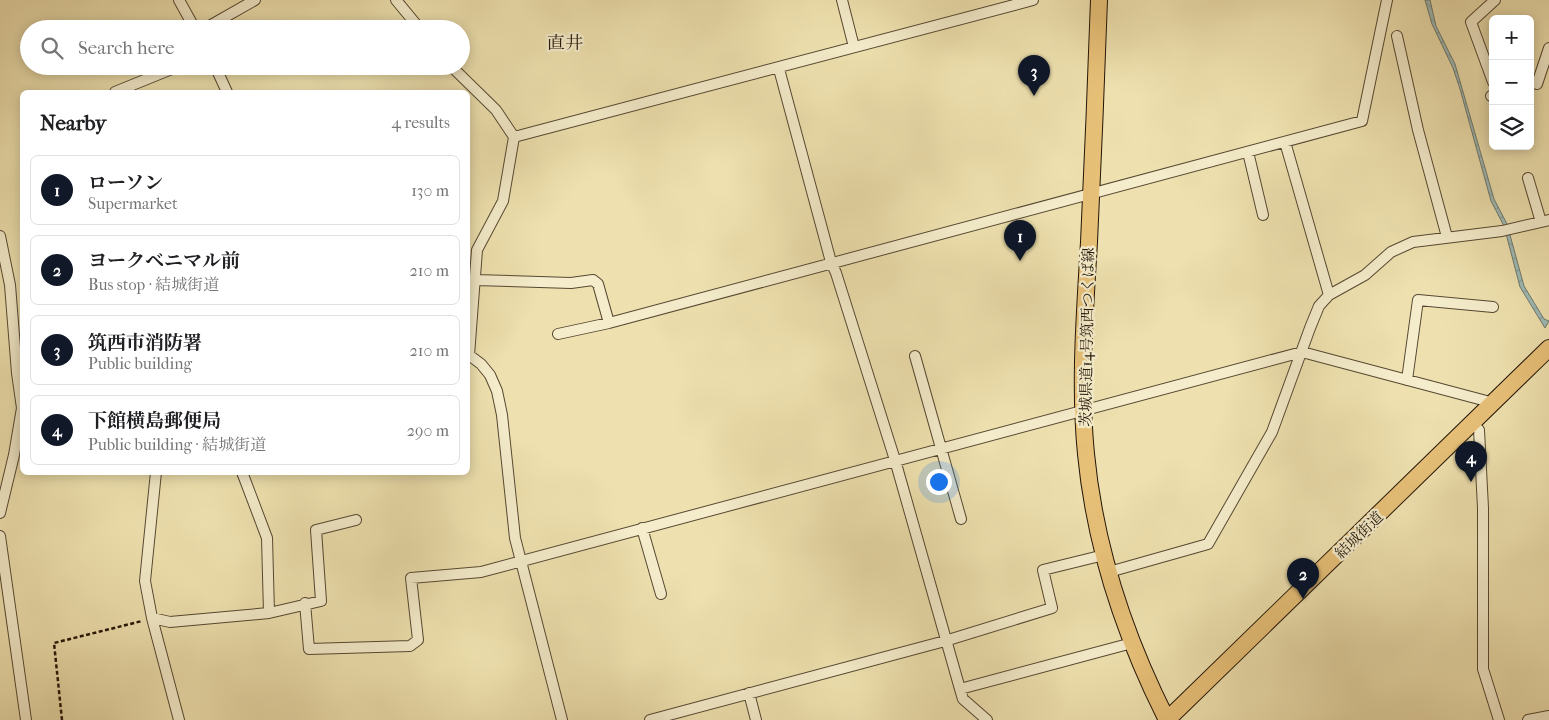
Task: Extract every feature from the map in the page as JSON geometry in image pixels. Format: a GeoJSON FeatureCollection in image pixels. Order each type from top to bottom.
{"type":"FeatureCollection","features":[{"type":"Feature","properties":{"kind":"main road","name":"茨城県道14号筑西つくば線"},"geometry":{"type":"LineString","coordinates":[[1099,0],[1084,344],[1083,409],[1090,486],[1104,555],[1132,644],[1167,720]]}},
{"type":"Feature","properties":{"kind":"main road","name":"結城街道"},"geometry":{"type":"LineString","coordinates":[[1167,720],[1549,348]]}},
{"type":"Feature","properties":{"kind":"street"},"geometry":{"type":"LineString","coordinates":[[179,0],[191,20]]}},
{"type":"Feature","properties":{"kind":"street"},"geometry":{"type":"LineString","coordinates":[[220,20],[255,0]]}},
{"type":"Feature","properties":{"kind":"street"},"geometry":{"type":"LineString","coordinates":[[396,0],[413,20]]}},
{"type":"Feature","properties":{"kind":"street"},"geometry":{"type":"LineString","coordinates":[[842,0],[854,47]]}},
{"type":"Feature","properties":{"kind":"street"},"geometry":{"type":"LineString","coordinates":[[514,137],[779,69],[854,47],[1033,0]]}},
{"type":"Feature","properties":{"kind":"street"},"geometry":{"type":"LineString","coordinates":[[558,334],[609,323],[1362,121],[1387,0]]}},
{"type":"Feature","properties":{"kind":"street"},"geometry":{"type":"LineString","coordinates":[[1489,71],[1471,22],[1495,0]]}},
{"type":"Feature","properties":{"kind":"street"},"geometry":{"type":"LineString","coordinates":[[1397,36],[1447,237]]}},
{"type":"Feature","properties":{"kind":"street"},"geometry":{"type":"LineString","coordinates":[[1534,85],[1549,48]]}},
{"type":"Feature","properties":{"kind":"street"},"geometry":{"type":"LineString","coordinates":[[779,69],[831,262],[895,460],[963,699],[987,720]]}},
{"type":"Feature","properties":{"kind":"street"},"geometry":{"type":"LineString","coordinates":[[120,90],[157,75]]}},
{"type":"Feature","properties":{"kind":"street"},"geometry":{"type":"LineString","coordinates":[[219,75],[225,90]]}},
{"type":"Feature","properties":{"kind":"street"},"geometry":{"type":"LineString","coordinates":[[460,75],[496,110],[514,137],[503,201],[477,250],[470,330]]}},
{"type":"Feature","properties":{"kind":"street"},"geometry":{"type":"LineString","coordinates":[[1534,85],[1549,80]]}},
{"type":"Feature","properties":{"kind":"street"},"geometry":{"type":"LineString","coordinates":[[1285,142],[1329,295]]}},
{"type":"Feature","properties":{"kind":"street"},"geometry":{"type":"LineString","coordinates":[[1248,152],[1263,215]]}},
{"type":"Feature","properties":{"kind":"street"},"geometry":{"type":"LineString","coordinates":[[1109,572],[1208,544],[1272,432],[1319,306],[1329,295],[1365,274],[1391,252],[1413,242],[1506,230],[1545,221],[1528,178]]}},
{"type":"Feature","properties":{"kind":"street"},"geometry":{"type":"LineString","coordinates":[[0,236],[10,285],[20,371]]}},
{"type":"Feature","properties":{"kind":"street"},"geometry":{"type":"LineString","coordinates":[[474,280],[571,283],[593,280],[598,284],[609,323]]}},
{"type":"Feature","properties":{"kind":"street"},"geometry":{"type":"LineString","coordinates":[[1407,380],[1418,300],[1493,307]]}},
{"type":"Feature","properties":{"kind":"street"},"geometry":{"type":"LineString","coordinates":[[305,603],[309,648],[410,646],[418,640],[411,578],[481,572],[940,447],[1302,352],[1494,403]]}},
{"type":"Feature","properties":{"kind":"street"},"geometry":{"type":"LineString","coordinates":[[470,356],[481,364],[490,375],[497,391],[502,415],[515,538],[562,720]]}},
{"type":"Feature","properties":{"kind":"street"},"geometry":{"type":"LineString","coordinates":[[915,356],[961,519]]}},
{"type":"Feature","properties":{"kind":"street"},"geometry":{"type":"LineString","coordinates":[[0,513],[14,455],[20,420]]}},
{"type":"Feature","properties":{"kind":"street"},"geometry":{"type":"LineString","coordinates":[[1473,424],[1479,430],[1483,508],[1483,669],[1499,720]]}},
{"type":"Feature","properties":{"kind":"street"},"geometry":{"type":"LineString","coordinates":[[156,475],[145,581],[152,618],[178,720]]}},
{"type":"Feature","properties":{"kind":"street"},"geometry":{"type":"LineString","coordinates":[[243,475],[267,538],[269,613]]}},
{"type":"Feature","properties":{"kind":"street"},"geometry":{"type":"LineString","coordinates":[[152,618],[170,622],[269,613],[305,603],[321,601],[316,530],[356,520]]}},
{"type":"Feature","properties":{"kind":"street"},"geometry":{"type":"LineString","coordinates":[[642,528],[661,594]]}},
{"type":"Feature","properties":{"kind":"street"},"geometry":{"type":"LineString","coordinates":[[0,536],[26,720]]}},
{"type":"Feature","properties":{"kind":"street"},"geometry":{"type":"LineString","coordinates":[[657,719],[945,641],[1052,608],[1042,570],[1104,555]]}},
{"type":"Feature","properties":{"kind":"street"},"geometry":{"type":"LineString","coordinates":[[960,689],[1132,644]]}},
{"type":"Feature","properties":{"kind":"street"},"geometry":{"type":"LineString","coordinates":[[749,693],[756,720]]}},
{"type":"Feature","properties":{"kind":"street"},"geometry":{"type":"LineString","coordinates":[[1528,720],[1549,716]]}},
{"type":"Feature","properties":{"kind":"path"},"geometry":{"type":"LineString","coordinates":[[62,720],[54,643],[152,618]]}},
{"type":"Feature","properties":{"kind":"water"},"geometry":{"type":"Polygon","coordinates":[[[1425,0],[1430,0],[1436,26],[1455,64],[1494,199],[1507,224],[1524,286],[1544,319],[1549,321],[1545,328],[1520,287],[1504,226],[1491,201],[1460,89],[1453,68],[1432,24],[1425,0]]]}},
{"type":"Feature","properties":{"kind":"place","name":"筑西市消防署"},"geometry":{"type":"Point","coordinates":[1034,96]}},
{"type":"Feature","properties":{"kind":"place","name":"ローソン"},"geometry":{"type":"Point","coordinates":[1020,261]}},
{"type":"Feature","properties":{"kind":"place","name":"下館横島郵便局"},"geometry":{"type":"Point","coordinates":[1471,482]}},
{"type":"Feature","properties":{"kind":"place","name":"ヨークベニマル前"},"geometry":{"type":"Point","coordinates":[1303,599]}},
{"type":"Feature","properties":{"kind":"district","name":"直井"},"geometry":{"type":"Point","coordinates":[565,43]}}]}
